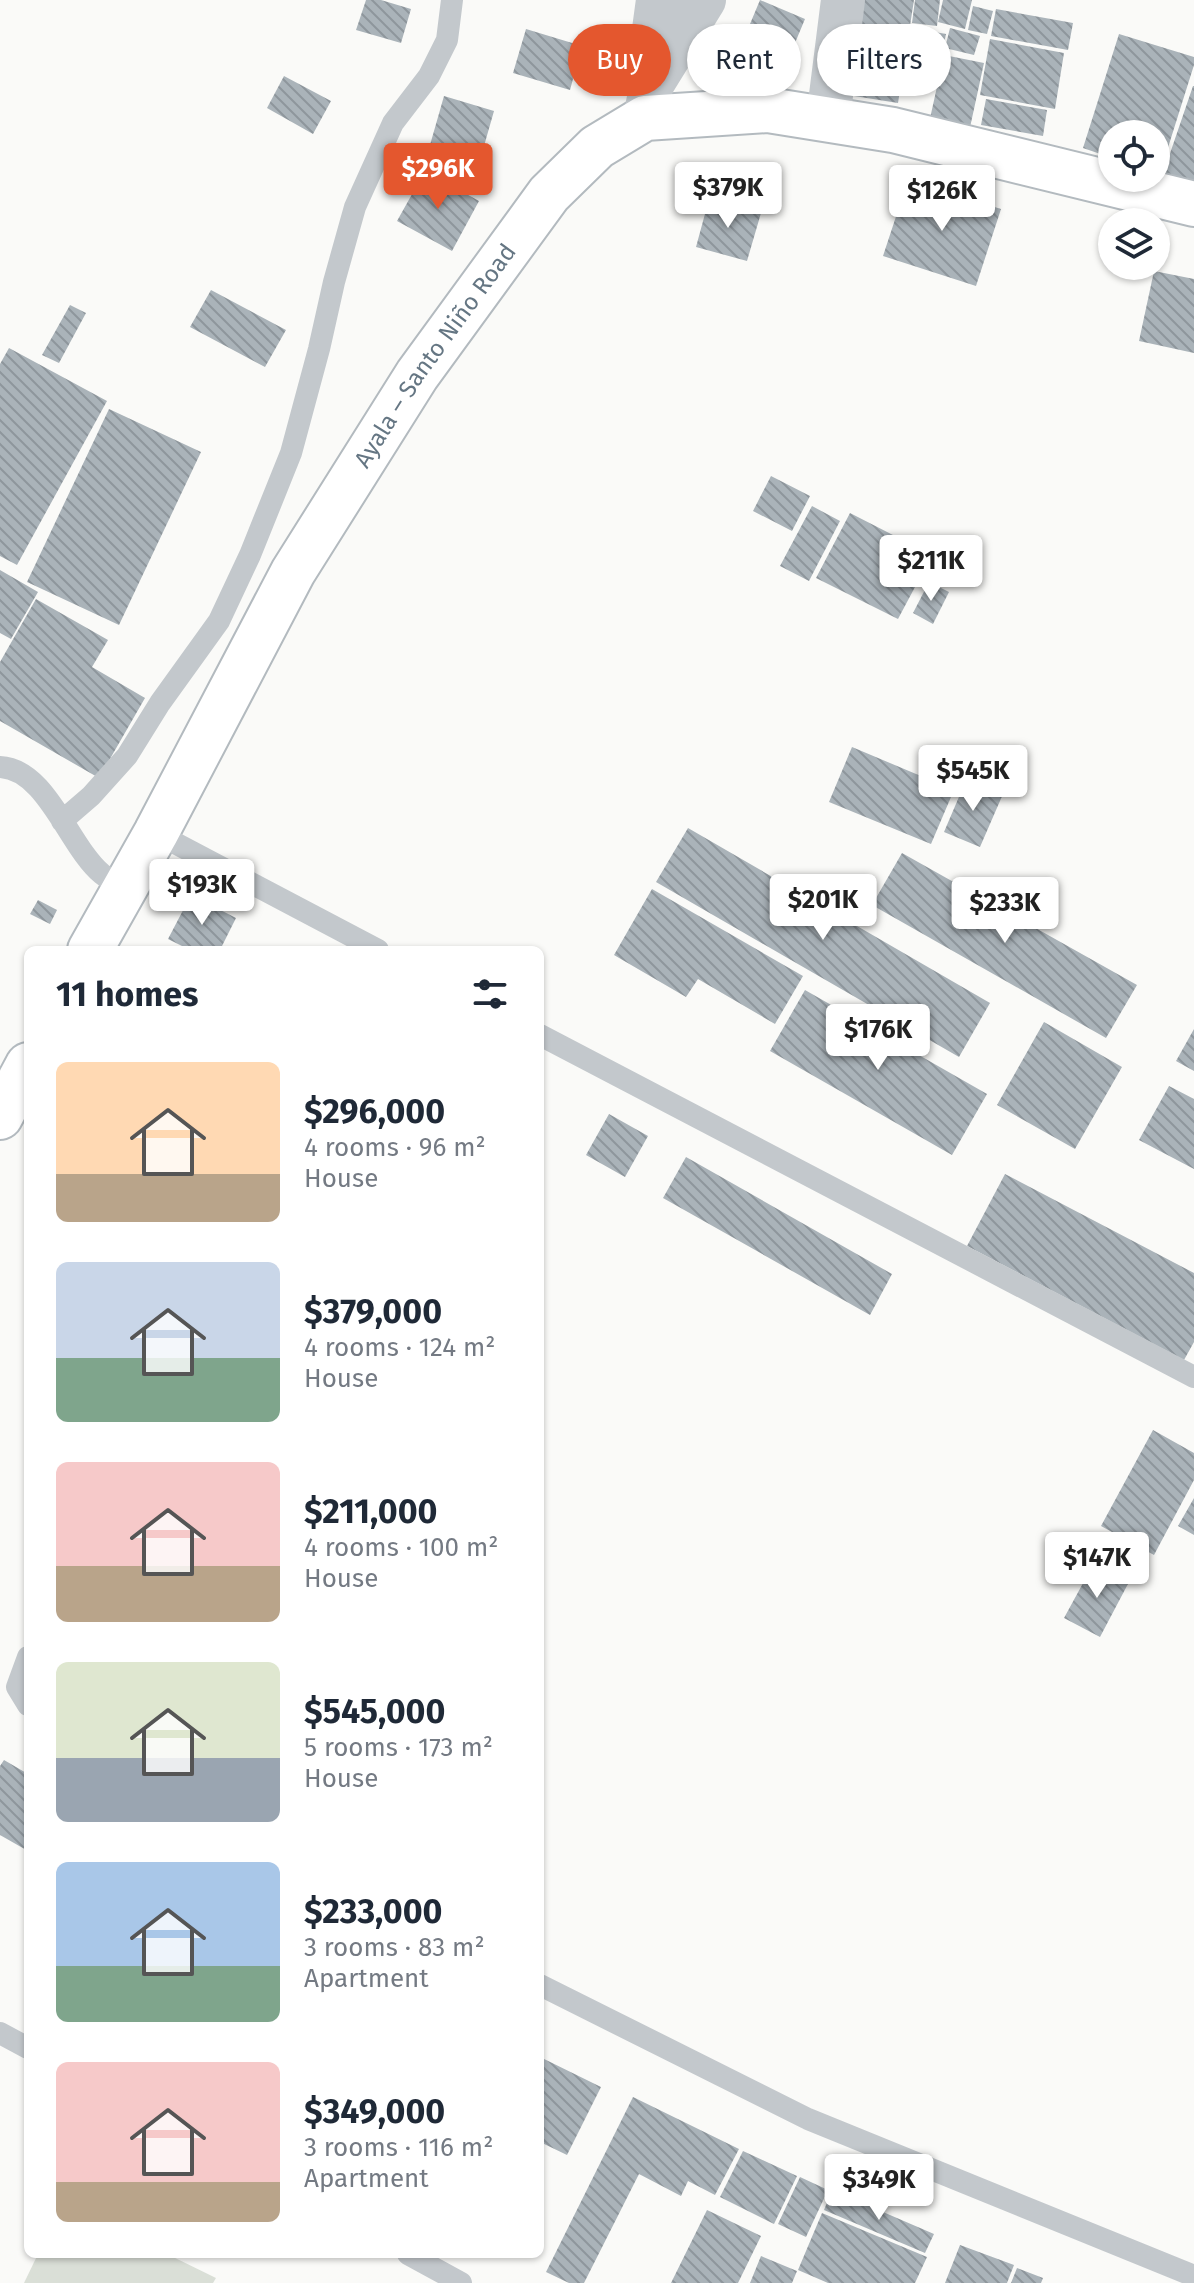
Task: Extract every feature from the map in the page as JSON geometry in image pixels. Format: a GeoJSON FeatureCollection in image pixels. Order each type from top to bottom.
{"type":"FeatureCollection","features":[{"type":"Feature","properties":{"kind":"street"},"geometry":{"type":"LineString","coordinates":[[649,100],[650,59],[658,0]]}},
{"type":"Feature","properties":{"kind":"street"},"geometry":{"type":"LineString","coordinates":[[649,100],[704,0]]}},
{"type":"Feature","properties":{"kind":"street"},"geometry":{"type":"LineString","coordinates":[[828,119],[843,0]]}},
{"type":"Feature","properties":{"kind":"street","name":"Ayala – Santo Niño Road"},"geometry":{"type":"LineString","coordinates":[[92,946],[156,833],[293,572],[417,375],[549,194],[649,100],[768,110],[893,130],[1194,204]]}},
{"type":"Feature","properties":{"kind":"street"},"geometry":{"type":"LineString","coordinates":[[0,1117],[24,1072]]}},
{"type":"Feature","properties":{"kind":"lane"},"geometry":{"type":"LineString","coordinates":[[62,821],[91,796],[127,756],[160,703],[219,621],[250,555],[291,453],[355,207],[393,123],[429,76],[447,40],[452,0]]}},
{"type":"Feature","properties":{"kind":"lane"},"geometry":{"type":"LineString","coordinates":[[0,767],[14,767],[46,796],[101,874],[124,887]]}},
{"type":"Feature","properties":{"kind":"lane"},"geometry":{"type":"LineString","coordinates":[[156,833],[366,946]]}},
{"type":"Feature","properties":{"kind":"lane"},"geometry":{"type":"LineString","coordinates":[[544,1037],[1194,1377]]}},
{"type":"Feature","properties":{"kind":"lane"},"geometry":{"type":"LineString","coordinates":[[24,1668],[17,1687],[24,1698]]}},
{"type":"Feature","properties":{"kind":"lane"},"geometry":{"type":"LineString","coordinates":[[544,1987],[808,2119],[1194,2276]]}},
{"type":"Feature","properties":{"kind":"lane"},"geometry":{"type":"LineString","coordinates":[[0,2033],[24,2046]]}},
{"type":"Feature","properties":{"kind":"lane"},"geometry":{"type":"LineString","coordinates":[[415,2258],[461,2283]]}},
{"type":"Feature","properties":{"kind":"shaded area"},"geometry":{"type":"Polygon","coordinates":[[[36,2258],[175,2258],[216,2278],[213,2283],[24,2283],[36,2258]]]}},
{"type":"Feature","properties":{"kind":"building"},"geometry":{"type":"Polygon","coordinates":[[[366,0],[381,0],[411,9],[401,43],[356,30],[366,0]]]}},
{"type":"Feature","properties":{"kind":"building"},"geometry":{"type":"Polygon","coordinates":[[[760,0],[805,19],[801,29],[801,24],[750,24],[760,0]]]}},
{"type":"Feature","properties":{"kind":"building"},"geometry":{"type":"Polygon","coordinates":[[[862,0],[914,0],[910,24],[858,24],[862,0]]]}},
{"type":"Feature","properties":{"kind":"building"},"geometry":{"type":"Polygon","coordinates":[[[915,0],[940,0],[937,24],[912,23],[915,0]]]}},
{"type":"Feature","properties":{"kind":"building"},"geometry":{"type":"Polygon","coordinates":[[[943,0],[972,0],[965,29],[938,22],[943,0]]]}},
{"type":"Feature","properties":{"kind":"building"},"geometry":{"type":"Polygon","coordinates":[[[973,6],[993,11],[987,34],[968,30],[973,6]]]}},
{"type":"Feature","properties":{"kind":"building"},"geometry":{"type":"Polygon","coordinates":[[[996,9],[1073,23],[1068,50],[991,36],[996,9]]]}},
{"type":"Feature","properties":{"kind":"building"},"geometry":{"type":"Polygon","coordinates":[[[951,28],[980,36],[974,55],[951,49],[951,28]]]}},
{"type":"Feature","properties":{"kind":"building"},"geometry":{"type":"Polygon","coordinates":[[[526,29],[568,42],[568,89],[513,73],[526,29]]]}},
{"type":"Feature","properties":{"kind":"building"},"geometry":{"type":"Polygon","coordinates":[[[1119,34],[1194,57],[1170,141],[1170,120],[1098,120],[1098,153],[1083,148],[1119,34]]]}},
{"type":"Feature","properties":{"kind":"building"},"geometry":{"type":"Polygon","coordinates":[[[990,39],[1064,53],[1055,109],[980,95],[990,39]]]}},
{"type":"Feature","properties":{"kind":"building"},"geometry":{"type":"Polygon","coordinates":[[[951,56],[984,63],[969,132],[929,123],[935,96],[951,96],[951,56]]]}},
{"type":"Feature","properties":{"kind":"building"},"geometry":{"type":"Polygon","coordinates":[[[284,76],[331,101],[313,134],[267,108],[284,76]]]}},
{"type":"Feature","properties":{"kind":"building"},"geometry":{"type":"Polygon","coordinates":[[[1194,86],[1194,185],[1170,176],[1170,153],[1194,86]]]}},
{"type":"Feature","properties":{"kind":"building"},"geometry":{"type":"Polygon","coordinates":[[[444,96],[494,111],[480,160],[430,145],[444,96]]]}},
{"type":"Feature","properties":{"kind":"building"},"geometry":{"type":"Polygon","coordinates":[[[854,96],[899,96],[898,103],[854,96]]]}},
{"type":"Feature","properties":{"kind":"building"},"geometry":{"type":"Polygon","coordinates":[[[986,99],[1047,110],[1043,136],[981,125],[986,99]]]}},
{"type":"Feature","properties":{"kind":"building"},"geometry":{"type":"Polygon","coordinates":[[[425,171],[479,201],[452,251],[397,221],[425,171]]]}},
{"type":"Feature","properties":{"kind":"building"},"geometry":{"type":"Polygon","coordinates":[[[908,180],[1001,209],[976,286],[883,256],[908,180]]]}},
{"type":"Feature","properties":{"kind":"building"},"geometry":{"type":"Polygon","coordinates":[[[709,199],[761,213],[747,261],[696,247],[709,199]]]}},
{"type":"Feature","properties":{"kind":"building"},"geometry":{"type":"Polygon","coordinates":[[[1170,274],[1194,279],[1194,353],[1139,341],[1152,280],[1170,280],[1170,274]]]}},
{"type":"Feature","properties":{"kind":"building"},"geometry":{"type":"Polygon","coordinates":[[[211,290],[286,330],[265,367],[190,327],[211,290]]]}},
{"type":"Feature","properties":{"kind":"building"},"geometry":{"type":"Polygon","coordinates":[[[70,305],[86,313],[59,363],[42,355],[70,305]]]}},
{"type":"Feature","properties":{"kind":"building"},"geometry":{"type":"Polygon","coordinates":[[[9,348],[107,401],[17,565],[0,556],[0,364],[9,348]]]}},
{"type":"Feature","properties":{"kind":"building"},"geometry":{"type":"Polygon","coordinates":[[[109,409],[201,452],[119,625],[27,582],[109,409]]]}},
{"type":"Feature","properties":{"kind":"building"},"geometry":{"type":"Polygon","coordinates":[[[771,476],[810,496],[792,531],[753,511],[771,476]]]}},
{"type":"Feature","properties":{"kind":"building"},"geometry":{"type":"Polygon","coordinates":[[[812,506],[840,521],[809,581],[780,566],[812,506]]]}},
{"type":"Feature","properties":{"kind":"building"},"geometry":{"type":"Polygon","coordinates":[[[850,513],[932,555],[898,619],[816,578],[850,513]]]}},
{"type":"Feature","properties":{"kind":"building"},"geometry":{"type":"Polygon","coordinates":[[[0,570],[38,592],[11,639],[0,633],[0,570]]]}},
{"type":"Feature","properties":{"kind":"building"},"geometry":{"type":"Polygon","coordinates":[[[929,582],[949,592],[933,624],[913,613],[929,582]]]}},
{"type":"Feature","properties":{"kind":"building"},"geometry":{"type":"Polygon","coordinates":[[[36,599],[108,640],[92,667],[145,698],[99,778],[0,721],[0,662],[36,599]]]}},
{"type":"Feature","properties":{"kind":"building"},"geometry":{"type":"Polygon","coordinates":[[[852,747],[954,790],[931,844],[829,802],[852,747]]]}},
{"type":"Feature","properties":{"kind":"building"},"geometry":{"type":"Polygon","coordinates":[[[967,778],[1003,794],[980,847],[944,832],[967,778]]]}},
{"type":"Feature","properties":{"kind":"building"},"geometry":{"type":"Polygon","coordinates":[[[688,828],[990,1003],[959,1057],[656,882],[688,828]]]}},
{"type":"Feature","properties":{"kind":"building"},"geometry":{"type":"Polygon","coordinates":[[[902,853],[1137,985],[1106,1038],[872,905],[902,853]]]}},
{"type":"Feature","properties":{"kind":"building"},"geometry":{"type":"Polygon","coordinates":[[[652,889],[803,976],[775,1024],[698,979],[686,997],[614,955],[652,889]]]}},
{"type":"Feature","properties":{"kind":"building"},"geometry":{"type":"Polygon","coordinates":[[[191,895],[236,918],[222,946],[182,946],[168,939],[191,895]]]}},
{"type":"Feature","properties":{"kind":"building"},"geometry":{"type":"Polygon","coordinates":[[[38,900],[57,910],[50,924],[30,914],[38,900]]]}},
{"type":"Feature","properties":{"kind":"building"},"geometry":{"type":"Polygon","coordinates":[[[805,990],[987,1094],[952,1155],[770,1051],[805,990]]]}},
{"type":"Feature","properties":{"kind":"building"},"geometry":{"type":"Polygon","coordinates":[[[1044,1022],[1122,1067],[1075,1149],[997,1105],[1044,1022]]]}},
{"type":"Feature","properties":{"kind":"building"},"geometry":{"type":"Polygon","coordinates":[[[1194,1029],[1194,1071],[1176,1061],[1194,1029]]]}},
{"type":"Feature","properties":{"kind":"building"},"geometry":{"type":"Polygon","coordinates":[[[1169,1086],[1194,1099],[1194,1169],[1139,1140],[1169,1086]]]}},
{"type":"Feature","properties":{"kind":"building"},"geometry":{"type":"Polygon","coordinates":[[[609,1114],[648,1136],[625,1177],[586,1155],[609,1114]]]}},
{"type":"Feature","properties":{"kind":"building"},"geometry":{"type":"Polygon","coordinates":[[[686,1157],[892,1274],[870,1315],[663,1198],[686,1157]]]}},
{"type":"Feature","properties":{"kind":"building"},"geometry":{"type":"Polygon","coordinates":[[[1005,1174],[1194,1273],[1194,1342],[1184,1360],[967,1246],[1005,1174]]]}},
{"type":"Feature","properties":{"kind":"building"},"geometry":{"type":"Polygon","coordinates":[[[1153,1430],[1194,1453],[1194,1480],[1154,1555],[1101,1526],[1153,1430]]]}},
{"type":"Feature","properties":{"kind":"building"},"geometry":{"type":"Polygon","coordinates":[[[1194,1498],[1194,1535],[1178,1526],[1194,1498]]]}},
{"type":"Feature","properties":{"kind":"building"},"geometry":{"type":"Polygon","coordinates":[[[1094,1563],[1129,1582],[1100,1637],[1064,1618],[1094,1563]]]}},
{"type":"Feature","properties":{"kind":"building"},"geometry":{"type":"Polygon","coordinates":[[[4,1760],[24,1772],[24,1849],[0,1835],[0,1766],[4,1760]]]}},
{"type":"Feature","properties":{"kind":"building"},"geometry":{"type":"Polygon","coordinates":[[[544,2059],[601,2087],[567,2155],[544,2144],[544,2059]]]}},
{"type":"Feature","properties":{"kind":"building"},"geometry":{"type":"Polygon","coordinates":[[[633,2097],[739,2149],[715,2195],[688,2181],[681,2196],[639,2174],[584,2283],[569,2283],[546,2272],[633,2097]]]}},
{"type":"Feature","properties":{"kind":"building"},"geometry":{"type":"Polygon","coordinates":[[[743,2151],[797,2176],[774,2224],[720,2197],[743,2151]]]}},
{"type":"Feature","properties":{"kind":"building"},"geometry":{"type":"Polygon","coordinates":[[[800,2177],[828,2190],[806,2237],[778,2224],[800,2177]]]}},
{"type":"Feature","properties":{"kind":"building"},"geometry":{"type":"Polygon","coordinates":[[[832,2190],[934,2234],[925,2253],[824,2210],[832,2190]]]}},
{"type":"Feature","properties":{"kind":"building"},"geometry":{"type":"Polygon","coordinates":[[[707,2210],[761,2236],[738,2283],[671,2283],[707,2210]]]}},
{"type":"Feature","properties":{"kind":"building"},"geometry":{"type":"Polygon","coordinates":[[[822,2213],[927,2257],[915,2283],[828,2283],[798,2270],[822,2213]]]}},
{"type":"Feature","properties":{"kind":"building"},"geometry":{"type":"Polygon","coordinates":[[[960,2245],[1014,2265],[1007,2283],[945,2283],[960,2245]]]}},
{"type":"Feature","properties":{"kind":"building"},"geometry":{"type":"Polygon","coordinates":[[[761,2256],[797,2271],[792,2283],[750,2283],[761,2256]]]}},
{"type":"Feature","properties":{"kind":"building"},"geometry":{"type":"Polygon","coordinates":[[[1017,2268],[1043,2278],[1041,2283],[1011,2283],[1017,2268]]]}}]}
